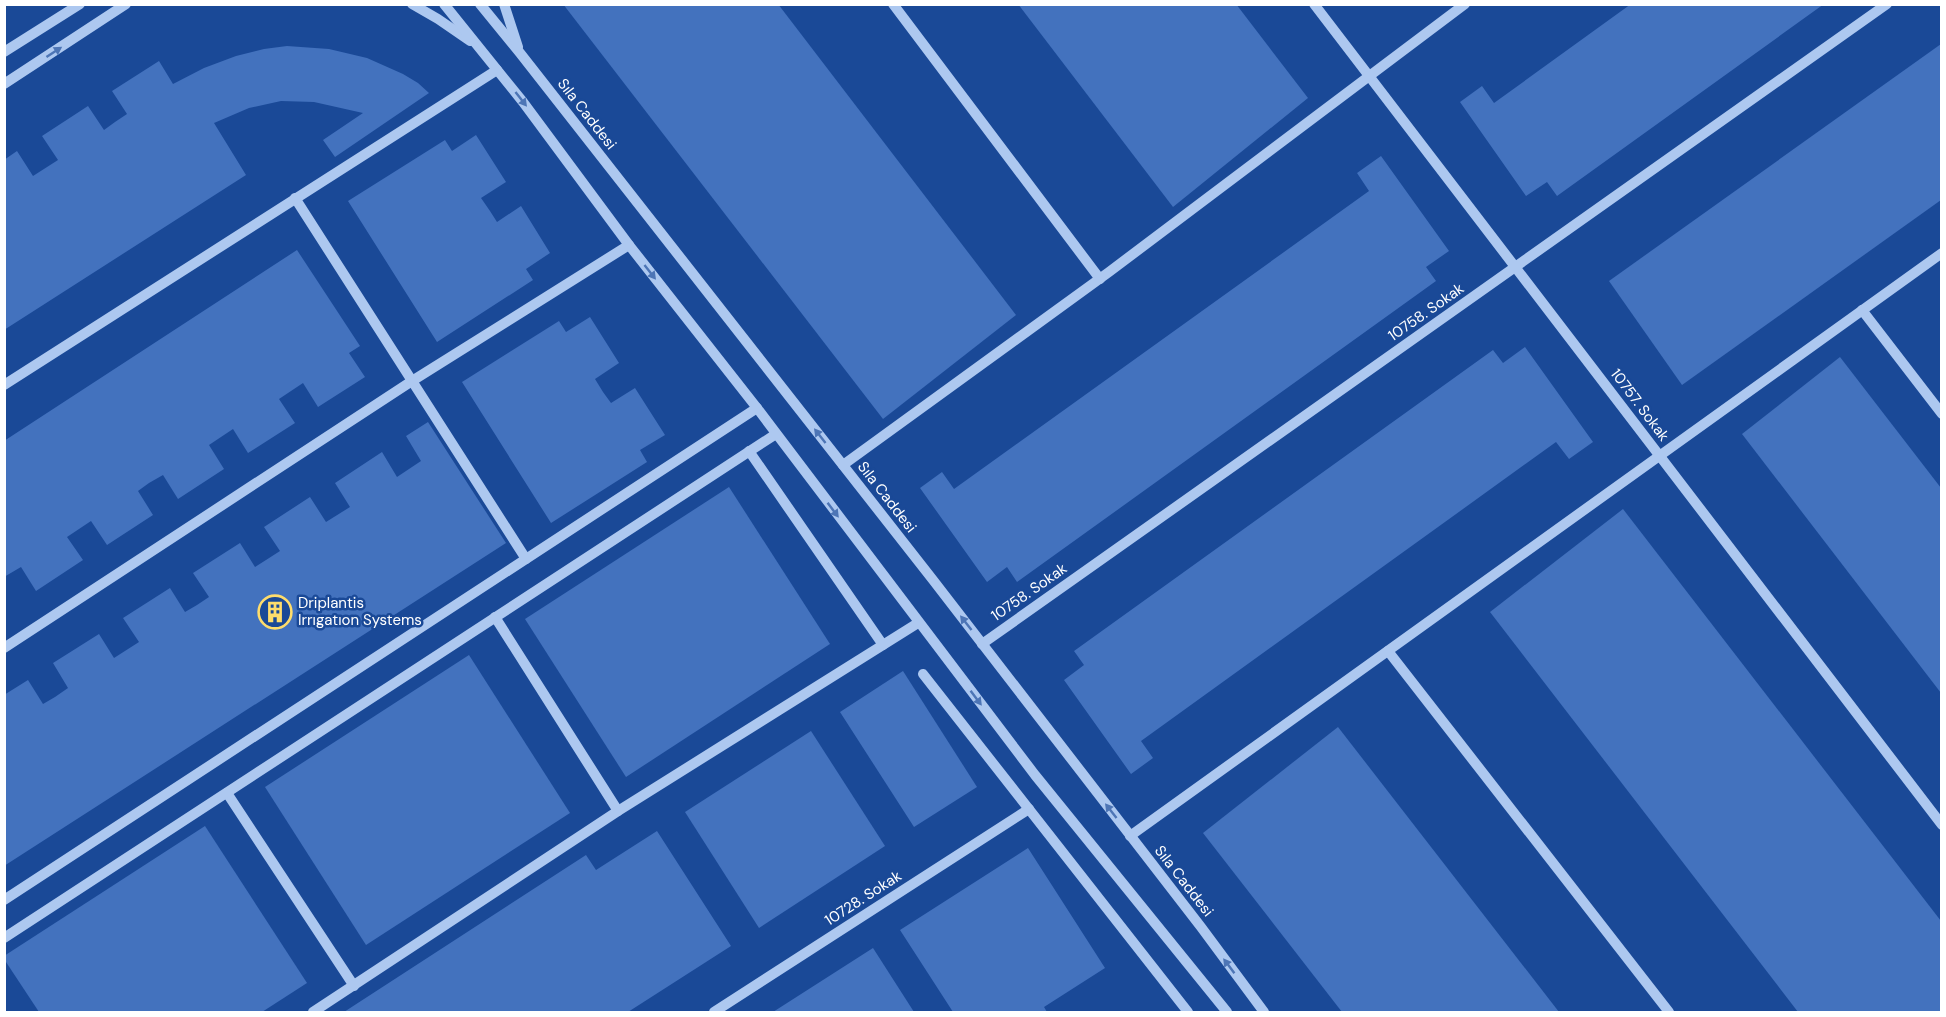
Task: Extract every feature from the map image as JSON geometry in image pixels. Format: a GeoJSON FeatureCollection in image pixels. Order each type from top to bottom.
{"type":"FeatureCollection","features":[{"type":"Feature","properties":{"kind":"street"},"geometry":{"type":"LineString","coordinates":[[4,52],[80,4]]}},
{"type":"Feature","properties":{"kind":"street"},"geometry":{"type":"LineString","coordinates":[[4,84],[126,4]]}},
{"type":"Feature","properties":{"kind":"street"},"geometry":{"type":"LineString","coordinates":[[412,4],[438,19],[480,49]]}},
{"type":"Feature","properties":{"kind":"street"},"geometry":{"type":"LineString","coordinates":[[444,4],[524,102],[629,245],[757,408],[1035,776],[1227,1012]]}},
{"type":"Feature","properties":{"kind":"street","name":"Sıla Caddesi"},"geometry":{"type":"LineString","coordinates":[[480,4],[843,465],[1264,1012]]}},
{"type":"Feature","properties":{"kind":"street"},"geometry":{"type":"LineString","coordinates":[[504,4],[520,53]]}},
{"type":"Feature","properties":{"kind":"street"},"geometry":{"type":"LineString","coordinates":[[893,4],[1100,279]]}},
{"type":"Feature","properties":{"kind":"street","name":"10757. Sokak"},"geometry":{"type":"LineString","coordinates":[[1314,4],[1941,825]]}},
{"type":"Feature","properties":{"kind":"street"},"geometry":{"type":"LineString","coordinates":[[843,465],[1100,279],[1465,4]]}},
{"type":"Feature","properties":{"kind":"street","name":"10758. Sokak"},"geometry":{"type":"LineString","coordinates":[[982,644],[1887,4]]}},
{"type":"Feature","properties":{"kind":"street"},"geometry":{"type":"LineString","coordinates":[[4,385],[497,70]]}},
{"type":"Feature","properties":{"kind":"street"},"geometry":{"type":"LineString","coordinates":[[295,198],[526,559]]}},
{"type":"Feature","properties":{"kind":"street"},"geometry":{"type":"LineString","coordinates":[[4,648],[412,381],[629,245]]}},
{"type":"Feature","properties":{"kind":"street"},"geometry":{"type":"LineString","coordinates":[[1130,836],[1941,253]]}},
{"type":"Feature","properties":{"kind":"street"},"geometry":{"type":"LineString","coordinates":[[1862,310],[1941,414]]}},
{"type":"Feature","properties":{"kind":"street"},"geometry":{"type":"LineString","coordinates":[[4,900],[757,408]]}},
{"type":"Feature","properties":{"kind":"street"},"geometry":{"type":"LineString","coordinates":[[4,938],[776,434]]}},
{"type":"Feature","properties":{"kind":"street"},"geometry":{"type":"LineString","coordinates":[[749,451],[883,645]]}},
{"type":"Feature","properties":{"kind":"street"},"geometry":{"type":"LineString","coordinates":[[495,617],[618,811]]}},
{"type":"Feature","properties":{"kind":"street"},"geometry":{"type":"LineString","coordinates":[[314,1012],[618,811],[918,623]]}},
{"type":"Feature","properties":{"kind":"street"},"geometry":{"type":"LineString","coordinates":[[1388,651],[1670,1012]]}},
{"type":"Feature","properties":{"kind":"street"},"geometry":{"type":"LineString","coordinates":[[923,674],[1188,1012]]}},
{"type":"Feature","properties":{"kind":"street"},"geometry":{"type":"LineString","coordinates":[[227,793],[354,986]]}},
{"type":"Feature","properties":{"kind":"street"},"geometry":{"type":"LineString","coordinates":[[1931,811],[1941,803]]}},
{"type":"Feature","properties":{"kind":"street","name":"10728. Sokak"},"geometry":{"type":"LineString","coordinates":[[714,1012],[1029,809]]}},
{"type":"Feature","properties":{"kind":"building"},"geometry":{"type":"Polygon","coordinates":[[[563,4],[778,4],[1016,315],[883,419],[563,4]]]}},
{"type":"Feature","properties":{"kind":"building"},"geometry":{"type":"Polygon","coordinates":[[[1018,4],[1236,4],[1308,98],[1173,207],[1018,4]]]}},
{"type":"Feature","properties":{"kind":"building"},"geometry":{"type":"Polygon","coordinates":[[[1631,4],[1824,4],[1557,196],[1547,182],[1526,196],[1460,102],[1482,86],[1494,103],[1631,4]]]}},
{"type":"Feature","properties":{"kind":"building"},"geometry":{"type":"Polygon","coordinates":[[[1941,44],[1941,200],[1682,385],[1609,281],[1941,44]]]}},
{"type":"Feature","properties":{"kind":"building"},"geometry":{"type":"Polygon","coordinates":[[[287,46],[329,49],[367,58],[403,74],[429,93],[335,157],[323,140],[363,113],[314,102],[281,101],[249,108],[214,123],[246,175],[4,330],[4,160],[17,151],[33,176],[58,160],[42,136],[88,106],[104,130],[127,114],[112,91],[159,61],[173,84],[204,68],[236,56],[287,46]]]}},
{"type":"Feature","properties":{"kind":"building"},"geometry":{"type":"Polygon","coordinates":[[[476,135],[506,182],[481,198],[497,222],[521,206],[550,253],[526,269],[533,280],[437,342],[348,201],[445,140],[452,151],[476,135]]]}},
{"type":"Feature","properties":{"kind":"building"},"geometry":{"type":"Polygon","coordinates":[[[1381,156],[1449,251],[1426,267],[1436,281],[1017,582],[1007,567],[987,582],[920,488],[942,472],[954,489],[1369,191],[1357,173],[1381,156]]]}},
{"type":"Feature","properties":{"kind":"building"},"geometry":{"type":"Polygon","coordinates":[[[297,250],[360,346],[349,353],[365,377],[318,407],[303,383],[279,399],[295,423],[248,453],[233,429],[209,445],[224,469],[178,499],[163,475],[149,483],[138,491],[153,515],[107,545],[91,521],[67,537],[83,560],[36,591],[21,567],[4,577],[4,441],[297,250]]]}},
{"type":"Feature","properties":{"kind":"building"},"geometry":{"type":"Polygon","coordinates":[[[590,317],[619,363],[595,379],[603,392],[611,403],[635,388],[665,435],[640,450],[647,462],[551,523],[462,382],[559,321],[566,332],[590,317]]]}},
{"type":"Feature","properties":{"kind":"building"},"geometry":{"type":"Polygon","coordinates":[[[1525,347],[1593,442],[1569,459],[1556,442],[1141,741],[1153,758],[1131,774],[1064,680],[1084,665],[1074,651],[1493,350],[1503,363],[1525,347]]]}},
{"type":"Feature","properties":{"kind":"building"},"geometry":{"type":"Polygon","coordinates":[[[1840,357],[1941,488],[1941,693],[1742,434],[1840,357]]]}},
{"type":"Feature","properties":{"kind":"building"},"geometry":{"type":"Polygon","coordinates":[[[428,422],[506,543],[4,866],[4,695],[28,680],[43,704],[55,697],[68,688],[53,663],[99,634],[114,658],[139,642],[123,618],[170,588],[185,612],[197,605],[209,597],[193,573],[240,543],[255,567],[280,551],[264,527],[310,497],[326,522],[350,507],[335,483],[382,452],[397,477],[421,461],[406,436],[428,422]]]}},
{"type":"Feature","properties":{"kind":"building"},"geometry":{"type":"Polygon","coordinates":[[[729,487],[830,644],[626,777],[525,619],[729,487]]]}},
{"type":"Feature","properties":{"kind":"building"},"geometry":{"type":"Polygon","coordinates":[[[1623,509],[1941,921],[1941,1012],[1798,1012],[1490,612],[1623,509]]]}},
{"type":"Feature","properties":{"kind":"building"},"geometry":{"type":"Polygon","coordinates":[[[469,655],[570,813],[366,945],[265,787],[469,655]]]}},
{"type":"Feature","properties":{"kind":"building"},"geometry":{"type":"Polygon","coordinates":[[[903,671],[977,787],[914,827],[840,712],[903,671]]]}},
{"type":"Feature","properties":{"kind":"building"},"geometry":{"type":"Polygon","coordinates":[[[1338,727],[1559,1012],[1342,1012],[1203,833],[1338,727]]]}},
{"type":"Feature","properties":{"kind":"building"},"geometry":{"type":"Polygon","coordinates":[[[811,731],[885,846],[759,928],[685,812],[811,731]]]}},
{"type":"Feature","properties":{"kind":"building"},"geometry":{"type":"Polygon","coordinates":[[[205,826],[307,983],[262,1012],[39,1012],[4,956],[205,826]]]}},
{"type":"Feature","properties":{"kind":"building"},"geometry":{"type":"Polygon","coordinates":[[[657,831],[731,946],[628,1012],[344,1012],[586,855],[596,870],[657,831]]]}},
{"type":"Feature","properties":{"kind":"building"},"geometry":{"type":"Polygon","coordinates":[[[1028,848],[1105,968],[1044,1007],[1047,1012],[953,1012],[900,930],[1028,848]]]}},
{"type":"Feature","properties":{"kind":"building"},"geometry":{"type":"Polygon","coordinates":[[[873,948],[914,1012],[773,1012],[873,948]]]}},
{"type":"Feature","properties":{"kind":"place","name":"Driplantis Irrıgatıon Systems"},"geometry":{"type":"Point","coordinates":[275,612]}}]}
